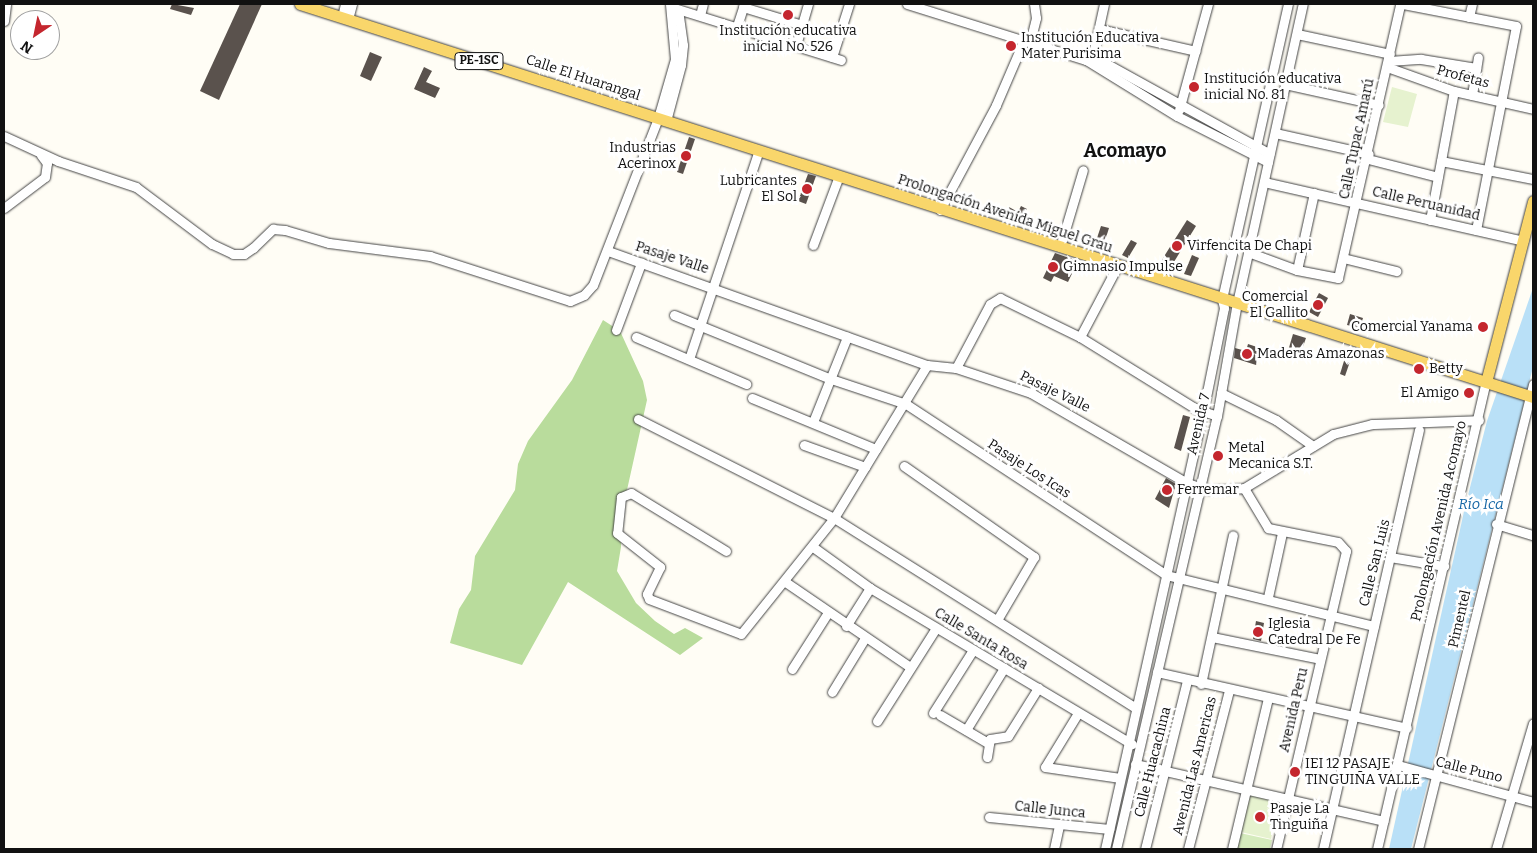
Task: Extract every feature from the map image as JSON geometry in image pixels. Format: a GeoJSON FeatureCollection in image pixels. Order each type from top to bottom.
{"type":"FeatureCollection","features":[{"type":"Feature","properties":{"kind":"main road","name":"Calle El Huarangal"},"geometry":{"type":"LineString","coordinates":[[300,4],[662,119]]}},
{"type":"Feature","properties":{"kind":"main road","name":"Prolongación Avenida Miguel Grau"},"geometry":{"type":"LineString","coordinates":[[662,119],[940,210],[1530,396]]}},
{"type":"Feature","properties":{"kind":"main road","name":"Prolongación Avenida Acomayo"},"geometry":{"type":"LineString","coordinates":[[1491,384],[1533,201]]}},
{"type":"Feature","properties":{"kind":"street"},"geometry":{"type":"LineString","coordinates":[[4,20],[6,4]]}},
{"type":"Feature","properties":{"kind":"street"},"geometry":{"type":"LineString","coordinates":[[345,18],[346,4]]}},
{"type":"Feature","properties":{"kind":"street"},"geometry":{"type":"LineString","coordinates":[[345,18],[352,4]]}},
{"type":"Feature","properties":{"kind":"street"},"geometry":{"type":"LineString","coordinates":[[700,15],[703,4]]}},
{"type":"Feature","properties":{"kind":"street"},"geometry":{"type":"LineString","coordinates":[[796,45],[808,4]]}},
{"type":"Feature","properties":{"kind":"street"},"geometry":{"type":"LineString","coordinates":[[4,136],[39,153],[136,187],[212,244],[233,254],[244,254],[273,229],[285,230],[329,243],[430,256],[570,301],[584,296],[593,285],[662,119],[675,59],[674,6],[837,58],[849,4]]}},
{"type":"Feature","properties":{"kind":"street"},"geometry":{"type":"LineString","coordinates":[[907,4],[1089,59],[1180,106],[1254,151]]}},
{"type":"Feature","properties":{"kind":"street"},"geometry":{"type":"LineString","coordinates":[[940,210],[996,105],[1027,41],[1036,18],[1034,4]]}},
{"type":"Feature","properties":{"kind":"street"},"geometry":{"type":"LineString","coordinates":[[1089,59],[1099,29],[1104,4]]}},
{"type":"Feature","properties":{"kind":"street"},"geometry":{"type":"LineString","coordinates":[[1177,116],[1208,4]]}},
{"type":"Feature","properties":{"kind":"street","name":"Avenida 7"},"geometry":{"type":"LineString","coordinates":[[1105,849],[1134,707],[1203,412],[1224,308],[1222,299],[1288,4]]}},
{"type":"Feature","properties":{"kind":"street","name":"Avenida 7"},"geometry":{"type":"LineString","coordinates":[[1116,849],[1198,487],[1216,416],[1237,303],[1303,4]]}},
{"type":"Feature","properties":{"kind":"street"},"geometry":{"type":"LineString","coordinates":[[1401,4],[1516,26],[1476,230]]}},
{"type":"Feature","properties":{"kind":"street","name":"Calle Tupac Amarú"},"geometry":{"type":"LineString","coordinates":[[1297,270],[1337,280],[1358,203],[1401,4]]}},
{"type":"Feature","properties":{"kind":"street"},"geometry":{"type":"LineString","coordinates":[[1469,17],[1472,4]]}},
{"type":"Feature","properties":{"kind":"street"},"geometry":{"type":"LineString","coordinates":[[737,26],[743,5],[802,25]]}},
{"type":"Feature","properties":{"kind":"street"},"geometry":{"type":"LineString","coordinates":[[1099,29],[1196,51]]}},
{"type":"Feature","properties":{"kind":"street","name":"Profetas"},"geometry":{"type":"LineString","coordinates":[[1297,34],[1389,61],[1454,91],[1533,109]]}},
{"type":"Feature","properties":{"kind":"street"},"geometry":{"type":"LineString","coordinates":[[1472,95],[1478,57]]}},
{"type":"Feature","properties":{"kind":"street"},"geometry":{"type":"LineString","coordinates":[[1089,59],[1177,116],[1269,158]]}},
{"type":"Feature","properties":{"kind":"street"},"geometry":{"type":"LineString","coordinates":[[1389,61],[1421,59],[1476,68]]}},
{"type":"Feature","properties":{"kind":"street"},"geometry":{"type":"LineString","coordinates":[[1286,84],[1379,105]]}},
{"type":"Feature","properties":{"kind":"street"},"geometry":{"type":"LineString","coordinates":[[1430,220],[1454,91]]}},
{"type":"Feature","properties":{"kind":"street"},"geometry":{"type":"LineString","coordinates":[[1275,133],[1368,156],[1438,177]]}},
{"type":"Feature","properties":{"kind":"street"},"geometry":{"type":"LineString","coordinates":[[689,359],[716,287],[759,150]]}},
{"type":"Feature","properties":{"kind":"street"},"geometry":{"type":"LineString","coordinates":[[4,208],[45,177],[47,163],[39,153]]}},
{"type":"Feature","properties":{"kind":"street"},"geometry":{"type":"LineString","coordinates":[[1441,161],[1533,179]]}},
{"type":"Feature","properties":{"kind":"street"},"geometry":{"type":"LineString","coordinates":[[1060,248],[1083,170]]}},
{"type":"Feature","properties":{"kind":"street"},"geometry":{"type":"LineString","coordinates":[[813,245],[839,176]]}},
{"type":"Feature","properties":{"kind":"street","name":"Calle Peruanidad"},"geometry":{"type":"LineString","coordinates":[[1264,182],[1523,241]]}},
{"type":"Feature","properties":{"kind":"street"},"geometry":{"type":"LineString","coordinates":[[1248,252],[1297,270],[1314,193]]}},
{"type":"Feature","properties":{"kind":"street","name":"Pasaje Valle"},"geometry":{"type":"LineString","coordinates":[[608,251],[716,287],[927,365],[956,368],[1031,393],[1187,483],[1198,487],[1219,491],[1244,488],[1333,434],[1372,424],[1479,420]]}},
{"type":"Feature","properties":{"kind":"street"},"geometry":{"type":"LineString","coordinates":[[1344,258],[1396,271]]}},
{"type":"Feature","properties":{"kind":"street"},"geometry":{"type":"LineString","coordinates":[[616,330],[641,263]]}},
{"type":"Feature","properties":{"kind":"street"},"geometry":{"type":"LineString","coordinates":[[1080,337],[1118,265]]}},
{"type":"Feature","properties":{"kind":"street"},"geometry":{"type":"LineString","coordinates":[[956,368],[990,304],[997,298],[1080,337],[1203,412],[1216,416]]}},
{"type":"Feature","properties":{"kind":"street","name":"Pasaje Los Icas"},"geometry":{"type":"LineString","coordinates":[[674,315],[831,379],[906,404],[1166,576],[1268,597],[1374,626]]}},
{"type":"Feature","properties":{"kind":"street"},"geometry":{"type":"LineString","coordinates":[[636,337],[746,384]]}},
{"type":"Feature","properties":{"kind":"street"},"geometry":{"type":"LineString","coordinates":[[813,422],[847,337]]}},
{"type":"Feature","properties":{"kind":"street"},"geometry":{"type":"LineString","coordinates":[[726,551],[631,493],[621,497],[617,533],[660,567],[647,594],[652,600],[741,634],[813,547],[834,518],[906,404],[927,365]]}},
{"type":"Feature","properties":{"kind":"street","name":"Prolongación Avenida Acomayo"},"geometry":{"type":"LineString","coordinates":[[1377,849],[1401,766],[1407,728],[1444,566],[1479,420],[1491,384]]}},
{"type":"Feature","properties":{"kind":"street","name":"Pimentel"},"geometry":{"type":"LineString","coordinates":[[1418,849],[1433,775],[1533,384]]}},
{"type":"Feature","properties":{"kind":"street"},"geometry":{"type":"LineString","coordinates":[[1221,393],[1276,420],[1313,446]]}},
{"type":"Feature","properties":{"kind":"street"},"geometry":{"type":"LineString","coordinates":[[752,398],[876,449]]}},
{"type":"Feature","properties":{"kind":"street"},"geometry":{"type":"LineString","coordinates":[[638,419],[834,518],[1134,707]]}},
{"type":"Feature","properties":{"kind":"street","name":"Calle San Luis"},"geometry":{"type":"LineString","coordinates":[[1323,849],[1356,714],[1418,430]]}},
{"type":"Feature","properties":{"kind":"street"},"geometry":{"type":"LineString","coordinates":[[804,445],[865,467]]}},
{"type":"Feature","properties":{"kind":"street"},"geometry":{"type":"LineString","coordinates":[[904,466],[1034,557],[997,620]]}},
{"type":"Feature","properties":{"kind":"street"},"geometry":{"type":"LineString","coordinates":[[1244,488],[1265,525],[1282,533],[1268,597]]}},
{"type":"Feature","properties":{"kind":"street"},"geometry":{"type":"LineString","coordinates":[[1496,524],[1533,535]]}},
{"type":"Feature","properties":{"kind":"street","name":"Avenida Peru"},"geometry":{"type":"LineString","coordinates":[[1276,849],[1332,614],[1345,548],[1338,542],[1282,533]]}},
{"type":"Feature","properties":{"kind":"street"},"geometry":{"type":"LineString","coordinates":[[1201,684],[1233,535]]}},
{"type":"Feature","properties":{"kind":"street","name":"Calle Santa Rosa"},"geometry":{"type":"LineString","coordinates":[[813,547],[870,588],[1078,713],[1139,747]]}},
{"type":"Feature","properties":{"kind":"street"},"geometry":{"type":"LineString","coordinates":[[1390,557],[1444,566]]}},
{"type":"Feature","properties":{"kind":"street"},"geometry":{"type":"LineString","coordinates":[[784,581],[827,614],[910,667]]}},
{"type":"Feature","properties":{"kind":"street"},"geometry":{"type":"LineString","coordinates":[[846,626],[870,588]]}},
{"type":"Feature","properties":{"kind":"street"},"geometry":{"type":"LineString","coordinates":[[792,669],[827,614]]}},
{"type":"Feature","properties":{"kind":"street"},"geometry":{"type":"LineString","coordinates":[[877,721],[936,628]]}},
{"type":"Feature","properties":{"kind":"street"},"geometry":{"type":"LineString","coordinates":[[1212,637],[1320,659]]}},
{"type":"Feature","properties":{"kind":"street"},"geometry":{"type":"LineString","coordinates":[[832,692],[865,638]]}},
{"type":"Feature","properties":{"kind":"street"},"geometry":{"type":"LineString","coordinates":[[973,650],[937,714],[988,743]]}},
{"type":"Feature","properties":{"kind":"street"},"geometry":{"type":"LineString","coordinates":[[966,730],[1004,668]]}},
{"type":"Feature","properties":{"kind":"street"},"geometry":{"type":"LineString","coordinates":[[1157,672],[1229,690],[1356,714],[1407,728]]}},
{"type":"Feature","properties":{"kind":"street","name":"Calle Huacachina"},"geometry":{"type":"LineString","coordinates":[[1146,849],[1187,681]]}},
{"type":"Feature","properties":{"kind":"street"},"geometry":{"type":"LineString","coordinates":[[987,757],[988,743],[993,736],[1010,734],[1038,688]]}},
{"type":"Feature","properties":{"kind":"street","name":"Avenida Las Americas"},"geometry":{"type":"LineString","coordinates":[[1188,849],[1229,690]]}},
{"type":"Feature","properties":{"kind":"street"},"geometry":{"type":"LineString","coordinates":[[1232,849],[1268,698]]}},
{"type":"Feature","properties":{"kind":"street"},"geometry":{"type":"LineString","coordinates":[[1078,713],[1045,767],[1120,778]]}},
{"type":"Feature","properties":{"kind":"street"},"geometry":{"type":"LineString","coordinates":[[1496,849],[1533,723]]}},
{"type":"Feature","properties":{"kind":"street"},"geometry":{"type":"LineString","coordinates":[[1136,764],[1206,777],[1384,821]]}},
{"type":"Feature","properties":{"kind":"street","name":"Calle Puno"},"geometry":{"type":"LineString","coordinates":[[1401,766],[1533,802]]}},
{"type":"Feature","properties":{"kind":"street","name":"Calle Junca"},"geometry":{"type":"LineString","coordinates":[[989,817],[1060,826],[1109,829]]}},
{"type":"Feature","properties":{"kind":"street"},"geometry":{"type":"LineString","coordinates":[[1054,849],[1060,826]]}},
{"type":"Feature","properties":{"kind":"green space"},"geometry":{"type":"Polygon","coordinates":[[[1392,87],[1417,94],[1408,127],[1383,122],[1392,87]]]}},
{"type":"Feature","properties":{"kind":"green space"},"geometry":{"type":"Polygon","coordinates":[[[603,320],[620,331],[643,381],[647,400],[621,517],[621,547],[617,571],[636,603],[655,621],[674,634],[685,628],[703,638],[680,655],[568,582],[522,665],[450,643],[459,609],[471,590],[475,556],[515,490],[518,464],[528,441],[572,380],[603,320]]]}},
{"type":"Feature","properties":{"kind":"green space","name":"Pasaje La Tinguiña"},"geometry":{"type":"Polygon","coordinates":[[[1250,795],[1279,802],[1271,839],[1241,832],[1250,795]]]}},
{"type":"Feature","properties":{"kind":"green space","name":"Pasaje La Tinguiña"},"geometry":{"type":"Polygon","coordinates":[[[1240,833],[1272,840],[1270,849],[1236,849],[1240,833]]]}},
{"type":"Feature","properties":{"kind":"water","name":"Río Ica"},"geometry":{"type":"Polygon","coordinates":[[[1533,288],[1533,367],[1411,849],[1389,849],[1465,507],[1487,421],[1533,288]]]}},
{"type":"Feature","properties":{"kind":"building"},"geometry":{"type":"Polygon","coordinates":[[[172,4],[194,8],[191,15],[170,9],[172,4]]]}},
{"type":"Feature","properties":{"kind":"building"},"geometry":{"type":"Polygon","coordinates":[[[240,4],[262,4],[219,100],[200,91],[240,4]]]}},
{"type":"Feature","properties":{"kind":"building"},"geometry":{"type":"Polygon","coordinates":[[[370,52],[382,57],[371,81],[360,76],[370,52]]]}},
{"type":"Feature","properties":{"kind":"building"},"geometry":{"type":"Polygon","coordinates":[[[424,67],[432,71],[426,82],[440,88],[435,98],[414,89],[424,67]]]}},
{"type":"Feature","properties":{"kind":"building","name":"Industrias Acerinox"},"geometry":{"type":"Polygon","coordinates":[[[689,137],[695,139],[683,174],[677,172],[689,137]]]}},
{"type":"Feature","properties":{"kind":"building","name":"Lubricantes El Sol"},"geometry":{"type":"Polygon","coordinates":[[[808,174],[816,176],[806,204],[798,201],[808,174]]]}},
{"type":"Feature","properties":{"kind":"building"},"geometry":{"type":"Polygon","coordinates":[[[1021,206],[1027,209],[1020,220],[1012,215],[1009,220],[1003,217],[1009,207],[1018,212],[1021,206]]]}},
{"type":"Feature","properties":{"kind":"building","name":"Virfencita De Chapi"},"geometry":{"type":"Polygon","coordinates":[[[1187,220],[1196,226],[1169,270],[1158,266],[1187,220]]]}},
{"type":"Feature","properties":{"kind":"building"},"geometry":{"type":"Polygon","coordinates":[[[1101,226],[1109,228],[1102,250],[1094,247],[1101,226]]]}},
{"type":"Feature","properties":{"kind":"building"},"geometry":{"type":"Polygon","coordinates":[[[1131,240],[1137,243],[1128,258],[1122,255],[1131,240]]]}},
{"type":"Feature","properties":{"kind":"building"},"geometry":{"type":"Polygon","coordinates":[[[1055,253],[1078,261],[1068,282],[1054,276],[1051,282],[1043,278],[1055,253]]]}},
{"type":"Feature","properties":{"kind":"building"},"geometry":{"type":"Polygon","coordinates":[[[1192,255],[1199,258],[1191,276],[1184,274],[1192,255]]]}},
{"type":"Feature","properties":{"kind":"building","name":"Comercial El Gallito"},"geometry":{"type":"Polygon","coordinates":[[[1319,293],[1328,298],[1318,317],[1309,312],[1319,293]]]}},
{"type":"Feature","properties":{"kind":"building"},"geometry":{"type":"Polygon","coordinates":[[[1350,314],[1363,318],[1360,328],[1347,325],[1350,314]]]}},
{"type":"Feature","properties":{"kind":"building"},"geometry":{"type":"Polygon","coordinates":[[[1293,334],[1306,338],[1300,355],[1288,351],[1293,334]]]}},
{"type":"Feature","properties":{"kind":"building","name":"Maderas Amazonas"},"geometry":{"type":"Polygon","coordinates":[[[1248,344],[1263,349],[1256,365],[1234,358],[1235,348],[1246,351],[1248,344]]]}},
{"type":"Feature","properties":{"kind":"building"},"geometry":{"type":"Polygon","coordinates":[[[1348,348],[1354,350],[1345,376],[1340,374],[1348,348]]]}},
{"type":"Feature","properties":{"kind":"building"},"geometry":{"type":"Polygon","coordinates":[[[1183,415],[1190,417],[1181,451],[1174,448],[1183,415]]]}},
{"type":"Feature","properties":{"kind":"building","name":"Ferremar"},"geometry":{"type":"Polygon","coordinates":[[[1166,478],[1176,484],[1169,508],[1155,499],[1166,478]]]}},
{"type":"Feature","properties":{"kind":"building","name":"Iglesia Catedral De Fe"},"geometry":{"type":"Polygon","coordinates":[[[1256,621],[1264,623],[1261,641],[1253,639],[1256,621]]]}},
{"type":"Feature","properties":{"kind":"place","name":"Institución educativa inicial No. 526"},"geometry":{"type":"Point","coordinates":[788,15]}},
{"type":"Feature","properties":{"kind":"place","name":"Institución Educativa Mater Purisima"},"geometry":{"type":"Point","coordinates":[1011,46]}},
{"type":"Feature","properties":{"kind":"place","name":"Institución educativa inicial No. 81"},"geometry":{"type":"Point","coordinates":[1194,87]}},
{"type":"Feature","properties":{"kind":"place","name":"Industrias Acerinox"},"geometry":{"type":"Point","coordinates":[686,156]}},
{"type":"Feature","properties":{"kind":"place","name":"Lubricantes El Sol"},"geometry":{"type":"Point","coordinates":[807,189]}},
{"type":"Feature","properties":{"kind":"place","name":"Virfencita De Chapi"},"geometry":{"type":"Point","coordinates":[1177,246]}},
{"type":"Feature","properties":{"kind":"place","name":"Gimnasio Impulse"},"geometry":{"type":"Point","coordinates":[1053,267]}},
{"type":"Feature","properties":{"kind":"place","name":"Comercial El Gallito"},"geometry":{"type":"Point","coordinates":[1318,305]}},
{"type":"Feature","properties":{"kind":"place","name":"Comercial Yanama"},"geometry":{"type":"Point","coordinates":[1483,327]}},
{"type":"Feature","properties":{"kind":"place","name":"Maderas Amazonas"},"geometry":{"type":"Point","coordinates":[1247,354]}},
{"type":"Feature","properties":{"kind":"place","name":"Betty"},"geometry":{"type":"Point","coordinates":[1419,369]}},
{"type":"Feature","properties":{"kind":"place","name":"El Amigo"},"geometry":{"type":"Point","coordinates":[1469,393]}},
{"type":"Feature","properties":{"kind":"place","name":"Metal Mecanica S.T."},"geometry":{"type":"Point","coordinates":[1218,456]}},
{"type":"Feature","properties":{"kind":"place","name":"Ferremar"},"geometry":{"type":"Point","coordinates":[1167,490]}},
{"type":"Feature","properties":{"kind":"place","name":"Iglesia Catedral De Fe"},"geometry":{"type":"Point","coordinates":[1258,632]}},
{"type":"Feature","properties":{"kind":"place","name":"IEI 12 PASAJE TINGUIÑA VALLE"},"geometry":{"type":"Point","coordinates":[1295,772]}},
{"type":"Feature","properties":{"kind":"place","name":"Pasaje La Tinguiña"},"geometry":{"type":"Point","coordinates":[1260,817]}},
{"type":"Feature","properties":{"kind":"district","name":"Acomayo"},"geometry":{"type":"Point","coordinates":[1125,151]}}]}
